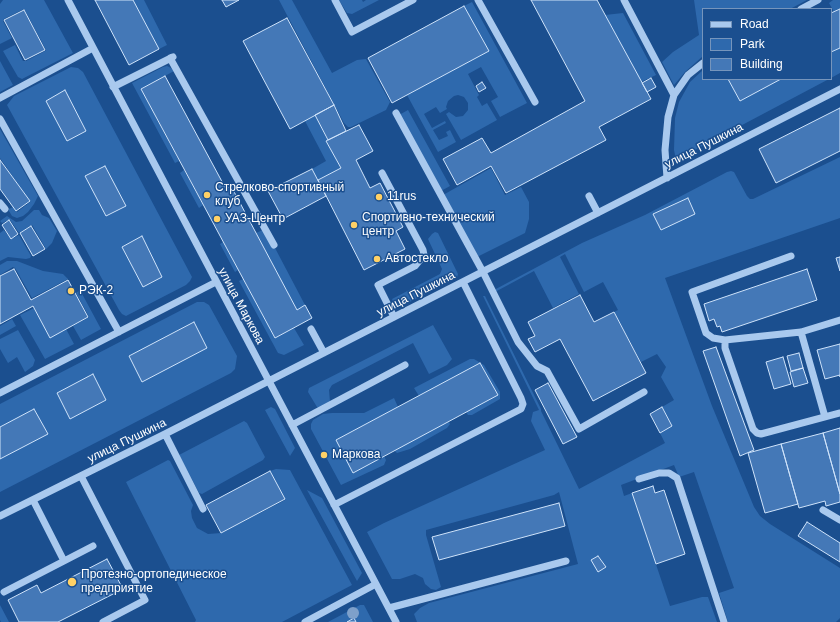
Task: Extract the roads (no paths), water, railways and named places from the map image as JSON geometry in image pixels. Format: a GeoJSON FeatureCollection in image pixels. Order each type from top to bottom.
{"type":"FeatureCollection","features":[{"type":"Feature","properties":{"kind":"street","name":"улица Маркова"},"geometry":{"type":"LineString","coordinates":[[68,0],[396,622]]}},
{"type":"Feature","properties":{"kind":"street"},"geometry":{"type":"LineString","coordinates":[[335,0],[352,32],[414,0]]}},
{"type":"Feature","properties":{"kind":"street"},"geometry":{"type":"LineString","coordinates":[[478,0],[535,102]]}},
{"type":"Feature","properties":{"kind":"street"},"geometry":{"type":"LineString","coordinates":[[624,0],[674,95]]}},
{"type":"Feature","properties":{"kind":"street"},"geometry":{"type":"LineString","coordinates":[[803,8],[818,0]]}},
{"type":"Feature","properties":{"kind":"street"},"geometry":{"type":"LineString","coordinates":[[0,98],[93,48]]}},
{"type":"Feature","properties":{"kind":"street"},"geometry":{"type":"LineString","coordinates":[[113,87],[171,57],[274,245]]}},
{"type":"Feature","properties":{"kind":"street"},"geometry":{"type":"LineString","coordinates":[[667,178],[665,150],[668,117],[674,95],[688,75],[702,64]]}},
{"type":"Feature","properties":{"kind":"street","name":"улица Пушкина"},"geometry":{"type":"LineString","coordinates":[[0,516],[165,434],[840,89]]}},
{"type":"Feature","properties":{"kind":"street"},"geometry":{"type":"LineString","coordinates":[[396,113],[483,272],[518,342],[536,366],[547,371],[579,429],[644,392]]}},
{"type":"Feature","properties":{"kind":"street"},"geometry":{"type":"LineString","coordinates":[[0,119],[119,332]]}},
{"type":"Feature","properties":{"kind":"street"},"geometry":{"type":"LineString","coordinates":[[382,173],[423,250],[424,255],[415,266],[378,285],[394,317]]}},
{"type":"Feature","properties":{"kind":"street"},"geometry":{"type":"LineString","coordinates":[[589,196],[598,213]]}},
{"type":"Feature","properties":{"kind":"street"},"geometry":{"type":"LineString","coordinates":[[0,203],[5,209]]}},
{"type":"Feature","properties":{"kind":"street"},"geometry":{"type":"LineString","coordinates":[[791,256],[692,292],[706,333],[713,338],[724,340],[801,332],[840,320]]}},
{"type":"Feature","properties":{"kind":"street"},"geometry":{"type":"LineString","coordinates":[[0,393],[216,282]]}},
{"type":"Feature","properties":{"kind":"street"},"geometry":{"type":"LineString","coordinates":[[334,505],[521,409],[523,404],[521,398],[463,282]]}},
{"type":"Feature","properties":{"kind":"street"},"geometry":{"type":"LineString","coordinates":[[311,329],[324,353]]}},
{"type":"Feature","properties":{"kind":"street"},"geometry":{"type":"LineString","coordinates":[[801,332],[825,417]]}},
{"type":"Feature","properties":{"kind":"street"},"geometry":{"type":"LineString","coordinates":[[724,340],[725,348],[750,422],[753,429],[757,433],[761,434],[840,413]]}},
{"type":"Feature","properties":{"kind":"street"},"geometry":{"type":"LineString","coordinates":[[292,425],[405,365]]}},
{"type":"Feature","properties":{"kind":"street"},"geometry":{"type":"LineString","coordinates":[[165,434],[203,509]]}},
{"type":"Feature","properties":{"kind":"street"},"geometry":{"type":"LineString","coordinates":[[639,479],[659,473],[669,473],[677,478],[724,622]]}},
{"type":"Feature","properties":{"kind":"street"},"geometry":{"type":"LineString","coordinates":[[81,476],[145,600],[103,622]]}},
{"type":"Feature","properties":{"kind":"street"},"geometry":{"type":"LineString","coordinates":[[33,500],[64,561]]}},
{"type":"Feature","properties":{"kind":"street"},"geometry":{"type":"LineString","coordinates":[[823,510],[840,520]]}},
{"type":"Feature","properties":{"kind":"street"},"geometry":{"type":"LineString","coordinates":[[4,592],[93,546]]}},
{"type":"Feature","properties":{"kind":"street"},"geometry":{"type":"LineString","coordinates":[[389,608],[566,561]]}},
{"type":"Feature","properties":{"kind":"street"},"geometry":{"type":"LineString","coordinates":[[305,622],[376,584]]}},
{"type":"Feature","properties":{"kind":"place","name":"Стрелково-спортивный клуб"},"geometry":{"type":"Point","coordinates":[207,195]}},
{"type":"Feature","properties":{"kind":"place","name":"11rus"},"geometry":{"type":"Point","coordinates":[379,197]}},
{"type":"Feature","properties":{"kind":"place","name":"УАЗ-Центр"},"geometry":{"type":"Point","coordinates":[217,219]}},
{"type":"Feature","properties":{"kind":"place","name":"Спортивно-технический центр"},"geometry":{"type":"Point","coordinates":[354,225]}},
{"type":"Feature","properties":{"kind":"place","name":"Автостекло"},"geometry":{"type":"Point","coordinates":[377,259]}},
{"type":"Feature","properties":{"kind":"place","name":"РЭК-2"},"geometry":{"type":"Point","coordinates":[71,291]}},
{"type":"Feature","properties":{"kind":"place","name":"Маркова"},"geometry":{"type":"Point","coordinates":[324,455]}},
{"type":"Feature","properties":{"kind":"place","name":"Протезно-ортопедическое предприятие"},"geometry":{"type":"Point","coordinates":[72,582]}}]}
